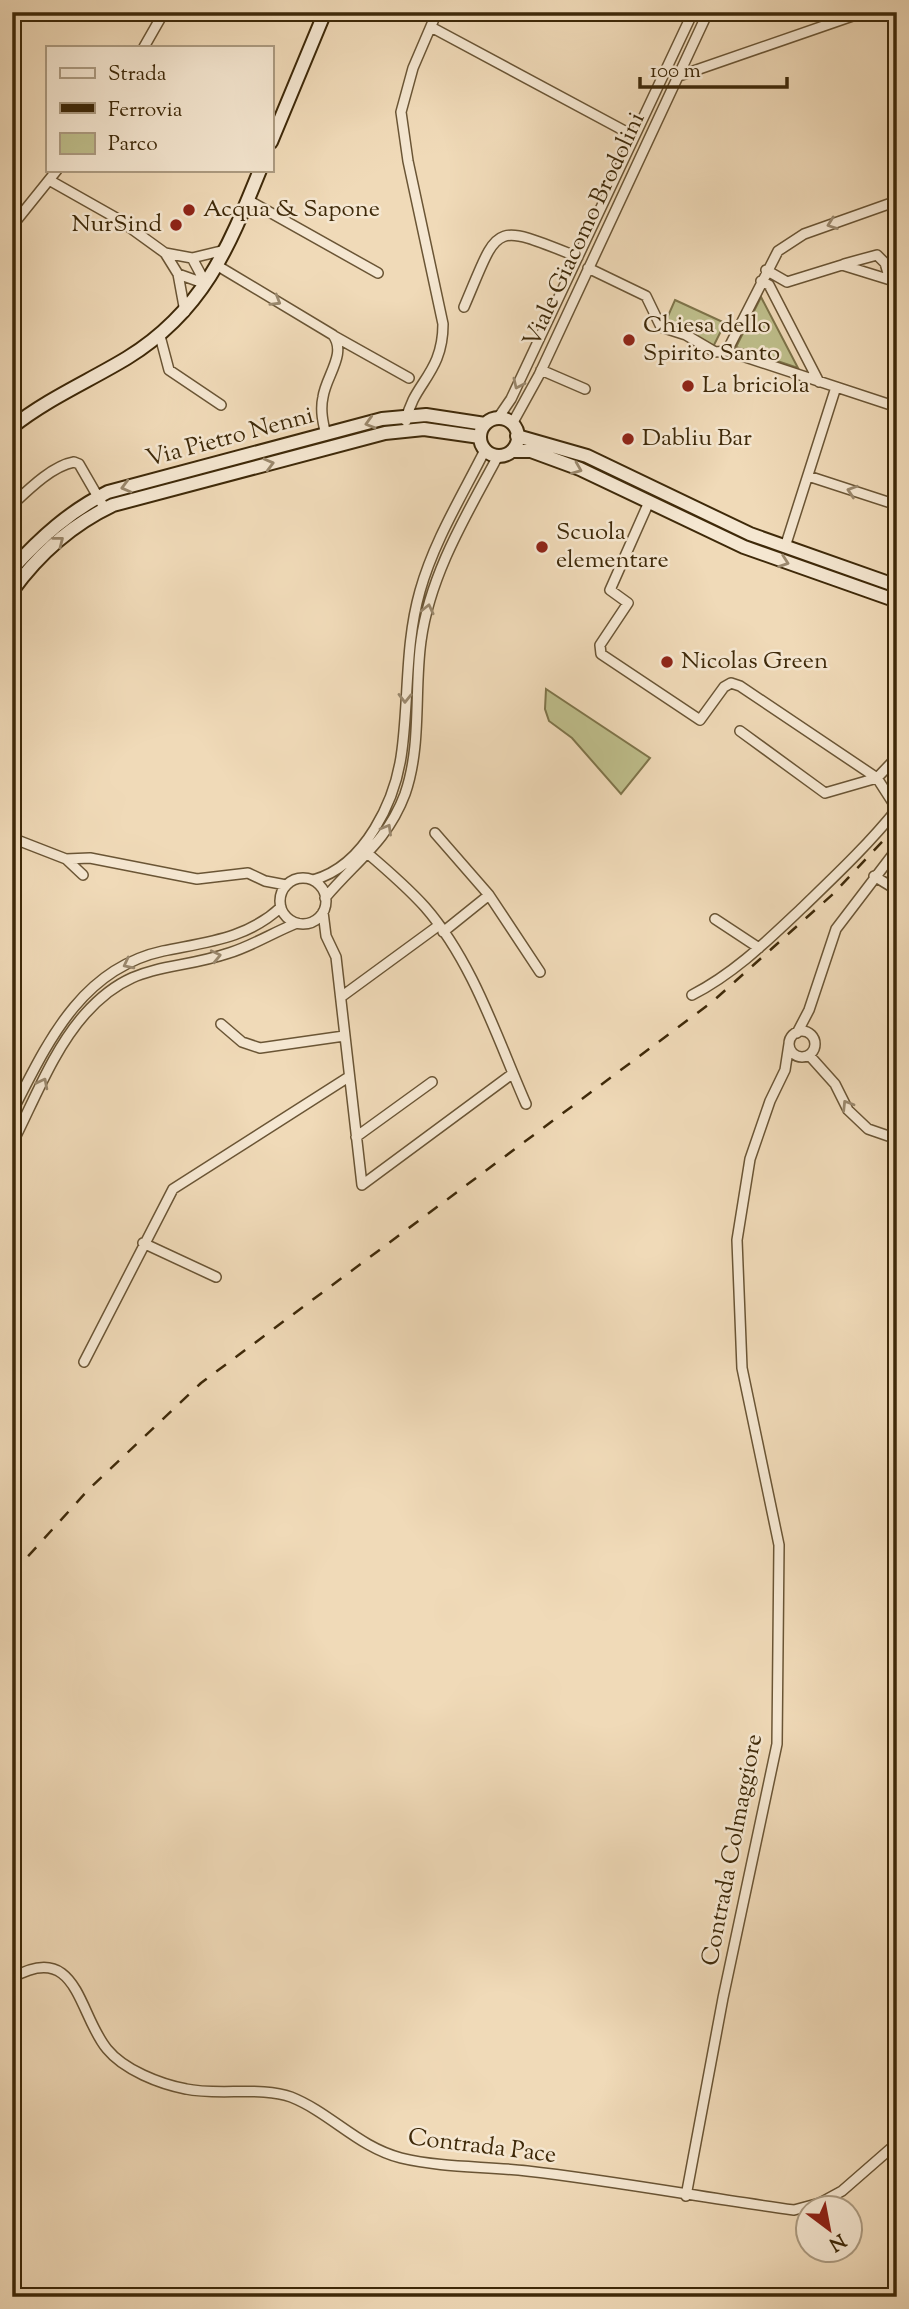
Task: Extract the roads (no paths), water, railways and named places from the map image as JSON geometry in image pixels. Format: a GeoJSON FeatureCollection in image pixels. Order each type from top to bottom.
{"type":"FeatureCollection","features":[{"type":"Feature","properties":{"kind":"street"},"geometry":{"type":"LineString","coordinates":[[145,46],[164,12]]}},
{"type":"Feature","properties":{"kind":"street"},"geometry":{"type":"LineString","coordinates":[[273,137],[325,12]]}},
{"type":"Feature","properties":{"kind":"street"},"geometry":{"type":"LineString","coordinates":[[407,430],[407,416],[433,370],[443,343],[443,324],[408,161],[401,112],[409,79],[437,12]]}},
{"type":"Feature","properties":{"kind":"street","name":"Viale Giacomo Brodolini"},"geometry":{"type":"LineString","coordinates":[[498,418],[511,399],[693,12]]}},
{"type":"Feature","properties":{"kind":"street","name":"Viale Giacomo Brodolini"},"geometry":{"type":"LineString","coordinates":[[515,430],[708,12]]}},
{"type":"Feature","properties":{"kind":"street"},"geometry":{"type":"LineString","coordinates":[[679,76],[863,12]]}},
{"type":"Feature","properties":{"kind":"street"},"geometry":{"type":"LineString","coordinates":[[431,27],[634,136]]}},
{"type":"Feature","properties":{"kind":"street"},"geometry":{"type":"LineString","coordinates":[[12,226],[55,172]]}},
{"type":"Feature","properties":{"kind":"street"},"geometry":{"type":"LineString","coordinates":[[12,427],[160,336],[185,312],[218,266],[259,172]]}},
{"type":"Feature","properties":{"kind":"street"},"geometry":{"type":"LineString","coordinates":[[49,180],[118,219],[165,253],[178,274],[185,312]]}},
{"type":"Feature","properties":{"kind":"street"},"geometry":{"type":"LineString","coordinates":[[248,200],[378,273]]}},
{"type":"Feature","properties":{"kind":"street"},"geometry":{"type":"LineString","coordinates":[[726,351],[778,251],[792,240],[897,201]]}},
{"type":"Feature","properties":{"kind":"street"},"geometry":{"type":"LineString","coordinates":[[464,307],[491,243],[502,234],[520,234],[578,257]]}},
{"type":"Feature","properties":{"kind":"street"},"geometry":{"type":"LineString","coordinates":[[165,253],[192,258],[227,249]]}},
{"type":"Feature","properties":{"kind":"street"},"geometry":{"type":"LineString","coordinates":[[766,270],[788,282],[877,255],[885,263],[893,281]]}},
{"type":"Feature","properties":{"kind":"street"},"geometry":{"type":"LineString","coordinates":[[192,258],[206,284]]}},
{"type":"Feature","properties":{"kind":"street"},"geometry":{"type":"LineString","coordinates":[[842,265],[893,281]]}},
{"type":"Feature","properties":{"kind":"street"},"geometry":{"type":"LineString","coordinates":[[218,266],[409,378]]}},
{"type":"Feature","properties":{"kind":"street"},"geometry":{"type":"LineString","coordinates":[[588,268],[646,296],[661,327],[686,335],[715,352],[726,351],[897,407]]}},
{"type":"Feature","properties":{"kind":"street"},"geometry":{"type":"LineString","coordinates":[[178,274],[206,284]]}},
{"type":"Feature","properties":{"kind":"street"},"geometry":{"type":"LineString","coordinates":[[761,281],[769,285],[819,382]]}},
{"type":"Feature","properties":{"kind":"street"},"geometry":{"type":"LineString","coordinates":[[326,435],[322,399],[339,351],[332,335]]}},
{"type":"Feature","properties":{"kind":"street"},"geometry":{"type":"LineString","coordinates":[[160,336],[169,370],[221,405]]}},
{"type":"Feature","properties":{"kind":"street"},"geometry":{"type":"LineString","coordinates":[[541,370],[585,389]]}},
{"type":"Feature","properties":{"kind":"street"},"geometry":{"type":"LineString","coordinates":[[785,547],[836,387]]}},
{"type":"Feature","properties":{"kind":"street","name":"Via Pietro Nenni"},"geometry":{"type":"LineString","coordinates":[[12,569],[42,536],[99,496],[407,416],[426,415],[485,424]]}},
{"type":"Feature","properties":{"kind":"street"},"geometry":{"type":"LineString","coordinates":[[498,456],[485,450],[480,437],[485,424],[498,418],[515,430],[587,456],[785,547],[897,586]]}},
{"type":"Feature","properties":{"kind":"street","name":"Via Pietro Nenni"},"geometry":{"type":"LineString","coordinates":[[12,591],[51,547],[105,509],[407,430],[424,429],[480,437]]}},
{"type":"Feature","properties":{"kind":"street"},"geometry":{"type":"LineString","coordinates":[[512,451],[515,430]]}},
{"type":"Feature","properties":{"kind":"street"},"geometry":{"type":"LineString","coordinates":[[66,859],[90,858],[197,879],[248,873],[265,881],[286,885],[299,878],[313,880],[338,869],[361,848],[393,789],[402,752],[410,634],[420,590],[447,523],[485,450]]}},
{"type":"Feature","properties":{"kind":"street"},"geometry":{"type":"LineString","coordinates":[[326,898],[369,855],[385,832],[405,793],[414,756],[421,638],[439,573],[459,528],[498,456],[512,451],[531,451],[580,469],[744,547],[897,601]]}},
{"type":"Feature","properties":{"kind":"street"},"geometry":{"type":"LineString","coordinates":[[12,505],[43,478],[66,463],[75,462],[105,509]]}},
{"type":"Feature","properties":{"kind":"street"},"geometry":{"type":"LineString","coordinates":[[808,476],[897,505]]}},
{"type":"Feature","properties":{"kind":"street"},"geometry":{"type":"LineString","coordinates":[[649,502],[610,590],[628,603],[599,650],[700,720],[724,687],[731,683],[877,778],[897,808],[874,838],[759,948],[718,982],[692,995]]}},
{"type":"Feature","properties":{"kind":"street"},"geometry":{"type":"LineString","coordinates":[[684,519],[691,506]]}},
{"type":"Feature","properties":{"kind":"street"},"geometry":{"type":"LineString","coordinates":[[447,523],[459,528]]}},
{"type":"Feature","properties":{"kind":"street"},"geometry":{"type":"LineString","coordinates":[[740,731],[825,793],[877,778],[897,757]]}},
{"type":"Feature","properties":{"kind":"street"},"geometry":{"type":"LineString","coordinates":[[435,833],[489,895],[540,972]]}},
{"type":"Feature","properties":{"kind":"street"},"geometry":{"type":"LineString","coordinates":[[12,838],[66,859],[83,875]]}},
{"type":"Feature","properties":{"kind":"street"},"geometry":{"type":"LineString","coordinates":[[361,848],[411,892],[441,929],[470,978],[526,1104]]}},
{"type":"Feature","properties":{"kind":"street"},"geometry":{"type":"LineString","coordinates":[[785,1070],[789,1044],[809,1010],[836,929],[897,849]]}},
{"type":"Feature","properties":{"kind":"street"},"geometry":{"type":"LineString","coordinates":[[874,876],[897,890]]}},
{"type":"Feature","properties":{"kind":"street"},"geometry":{"type":"LineString","coordinates":[[313,880],[323,890],[326,898],[323,912],[326,936],[336,957],[347,1079],[362,1185],[512,1073]]}},
{"type":"Feature","properties":{"kind":"street"},"geometry":{"type":"LineString","coordinates":[[265,881],[285,915],[326,936]]}},
{"type":"Feature","properties":{"kind":"street"},"geometry":{"type":"LineString","coordinates":[[12,1112],[55,1030],[93,986],[123,966],[149,955],[233,937],[262,922],[280,904],[286,885]]}},
{"type":"Feature","properties":{"kind":"street"},"geometry":{"type":"LineString","coordinates":[[341,997],[489,895]]}},
{"type":"Feature","properties":{"kind":"street"},"geometry":{"type":"LineString","coordinates":[[12,1144],[68,1037],[84,1015],[107,993],[153,969],[231,953],[301,923],[313,921],[323,912]]}},
{"type":"Feature","properties":{"kind":"street"},"geometry":{"type":"LineString","coordinates":[[715,919],[759,948]]}},
{"type":"Feature","properties":{"kind":"street"},"geometry":{"type":"LineString","coordinates":[[785,1070],[806,1056],[815,1045],[810,1034],[809,1010]]}},
{"type":"Feature","properties":{"kind":"street"},"geometry":{"type":"LineString","coordinates":[[221,1024],[242,1042],[260,1048],[344,1036]]}},
{"type":"Feature","properties":{"kind":"street"},"geometry":{"type":"LineString","coordinates":[[797,1032],[810,1034]]}},
{"type":"Feature","properties":{"kind":"street"},"geometry":{"type":"LineString","coordinates":[[789,1044],[795,1055],[806,1056],[835,1084],[848,1110],[868,1129],[897,1139]]}},
{"type":"Feature","properties":{"kind":"street","name":"Contrada Colmaggiore"},"geometry":{"type":"LineString","coordinates":[[686,2196],[723,1998],[776,1744],[779,1545],[742,1368],[737,1236],[750,1159],[770,1101],[785,1070]]}},
{"type":"Feature","properties":{"kind":"street"},"geometry":{"type":"LineString","coordinates":[[84,1362],[173,1189],[347,1079]]}},
{"type":"Feature","properties":{"kind":"street"},"geometry":{"type":"LineString","coordinates":[[356,1136],[432,1082]]}},
{"type":"Feature","properties":{"kind":"street"},"geometry":{"type":"LineString","coordinates":[[143,1243],[216,1278]]}},
{"type":"Feature","properties":{"kind":"street","name":"Contrada Pace"},"geometry":{"type":"LineString","coordinates":[[12,1978],[25,1970],[48,1968],[62,1973],[76,1987],[106,2048],[122,2064],[184,2089],[287,2096],[312,2106],[373,2148],[400,2157],[457,2168],[526,2171],[686,2196]]}},
{"type":"Feature","properties":{"kind":"street"},"geometry":{"type":"LineString","coordinates":[[686,2196],[794,2210],[820,2203],[842,2191],[897,2143]]}},
{"type":"Feature","properties":{"kind":"railway"},"geometry":{"type":"LineString","coordinates":[[12,1574],[89,1489],[201,1383],[712,1002],[833,894],[897,826]]}},
{"type":"Feature","properties":{"kind":"place","name":"Acqua & Sapone"},"geometry":{"type":"Point","coordinates":[189,210]}},
{"type":"Feature","properties":{"kind":"place","name":"NurSind"},"geometry":{"type":"Point","coordinates":[176,225]}},
{"type":"Feature","properties":{"kind":"place","name":"Chiesa dello Spirito Santo"},"geometry":{"type":"Point","coordinates":[629,340]}},
{"type":"Feature","properties":{"kind":"place","name":"La briciola"},"geometry":{"type":"Point","coordinates":[688,386]}},
{"type":"Feature","properties":{"kind":"place","name":"Dabliu Bar"},"geometry":{"type":"Point","coordinates":[628,439]}},
{"type":"Feature","properties":{"kind":"place","name":"Scuola elementare"},"geometry":{"type":"Point","coordinates":[542,547]}},
{"type":"Feature","properties":{"kind":"place","name":"Nicolas Green"},"geometry":{"type":"Point","coordinates":[667,662]}}]}
